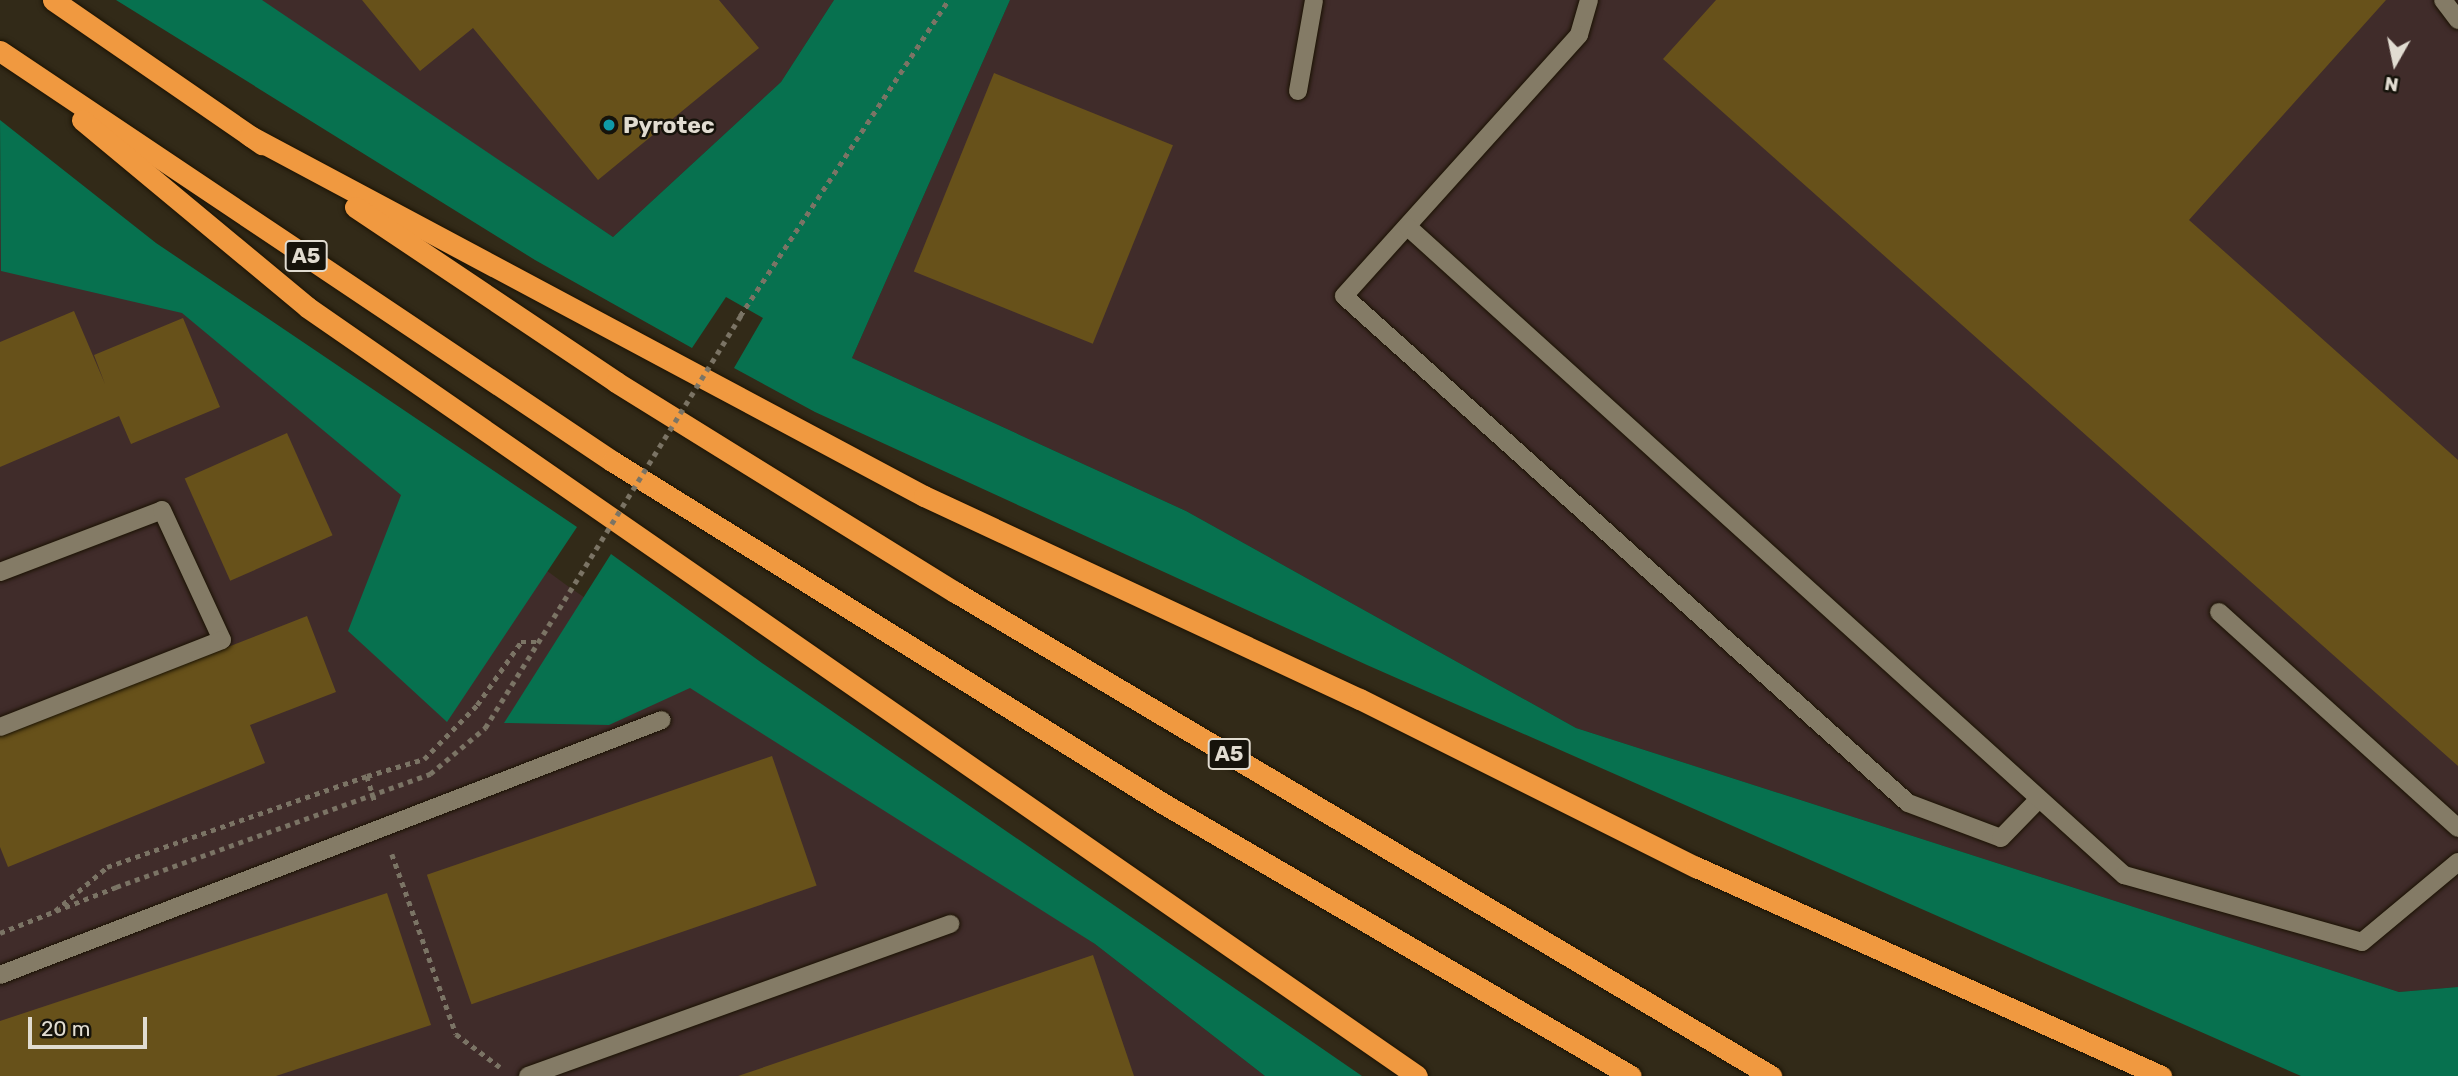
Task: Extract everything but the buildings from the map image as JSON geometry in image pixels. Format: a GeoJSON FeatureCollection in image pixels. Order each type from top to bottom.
{"type":"FeatureCollection","features":[{"type":"Feature","properties":{"kind":"highway","name":"A5"},"geometry":{"type":"LineString","coordinates":[[53,0],[250,136],[725,450],[1770,1076]]}},
{"type":"Feature","properties":{"kind":"highway","name":"A5"},"geometry":{"type":"LineString","coordinates":[[0,52],[592,448],[1164,804],[1631,1076]]}},
{"type":"Feature","properties":{"kind":"highway"},"geometry":{"type":"LineString","coordinates":[[0,52],[307,307],[1417,1076]]}},
{"type":"Feature","properties":{"kind":"highway"},"geometry":{"type":"LineString","coordinates":[[250,136],[924,496],[1360,699],[1696,867],[2161,1076]]}},
{"type":"Feature","properties":{"kind":"street"},"geometry":{"type":"LineString","coordinates":[[1298,91],[1314,0]]}},
{"type":"Feature","properties":{"kind":"street"},"geometry":{"type":"LineString","coordinates":[[1589,0],[1579,35],[1344,296],[1908,803],[2001,838],[2038,800]]}},
{"type":"Feature","properties":{"kind":"street"},"geometry":{"type":"LineString","coordinates":[[2443,0],[2458,20]]}},
{"type":"Feature","properties":{"kind":"street"},"geometry":{"type":"LineString","coordinates":[[1408,227],[2038,800],[2124,875],[2362,942],[2458,862]]}},
{"type":"Feature","properties":{"kind":"street"},"geometry":{"type":"LineString","coordinates":[[0,572],[162,510],[222,640],[0,727]]}},
{"type":"Feature","properties":{"kind":"street"},"geometry":{"type":"LineString","coordinates":[[2219,612],[2458,828]]}},
{"type":"Feature","properties":{"kind":"street"},"geometry":{"type":"LineString","coordinates":[[0,975],[662,720]]}},
{"type":"Feature","properties":{"kind":"street"},"geometry":{"type":"LineString","coordinates":[[528,1076],[951,924]]}},
{"type":"Feature","properties":{"kind":"path"},"geometry":{"type":"LineString","coordinates":[[0,933],[116,887],[430,774],[485,728],[740,316],[948,0]]}},
{"type":"Feature","properties":{"kind":"path"},"geometry":{"type":"LineString","coordinates":[[367,776],[424,759],[477,705],[521,642],[536,642]]}},
{"type":"Feature","properties":{"kind":"shaded area"},"geometry":{"type":"Polygon","coordinates":[[[259,0],[834,0],[781,82],[613,237],[259,0]]]}},
{"type":"Feature","properties":{"kind":"shaded area"},"geometry":{"type":"Polygon","coordinates":[[[1010,0],[2458,0],[2458,987],[2399,992],[1576,728],[1186,511],[852,358],[1010,0]]]}},
{"type":"Feature","properties":{"kind":"shaded area"},"geometry":{"type":"Polygon","coordinates":[[[0,170],[569,587],[1095,944],[1265,1076],[0,1076],[0,170]]]}},
{"type":"Feature","properties":{"kind":"green space"},"geometry":{"type":"Polygon","coordinates":[[[116,0],[262,0],[613,237],[781,82],[834,0],[1010,0],[852,358],[1186,511],[1576,728],[2399,992],[2458,987],[2458,1076],[2301,1076],[1367,665],[815,412],[734,368],[763,318],[726,297],[692,348],[535,260],[116,0]]]}},
{"type":"Feature","properties":{"kind":"green space"},"geometry":{"type":"Polygon","coordinates":[[[0,120],[156,243],[577,527],[447,722],[348,631],[401,495],[182,313],[1,271],[0,120]]]}},
{"type":"Feature","properties":{"kind":"green space"},"geometry":{"type":"Polygon","coordinates":[[[611,554],[762,663],[1362,1076],[1265,1076],[1095,944],[690,688],[609,725],[504,723],[611,554]]]}},
{"type":"Feature","properties":{"kind":"place","name":"Pyrotec"},"geometry":{"type":"Point","coordinates":[609,125]}}]}
